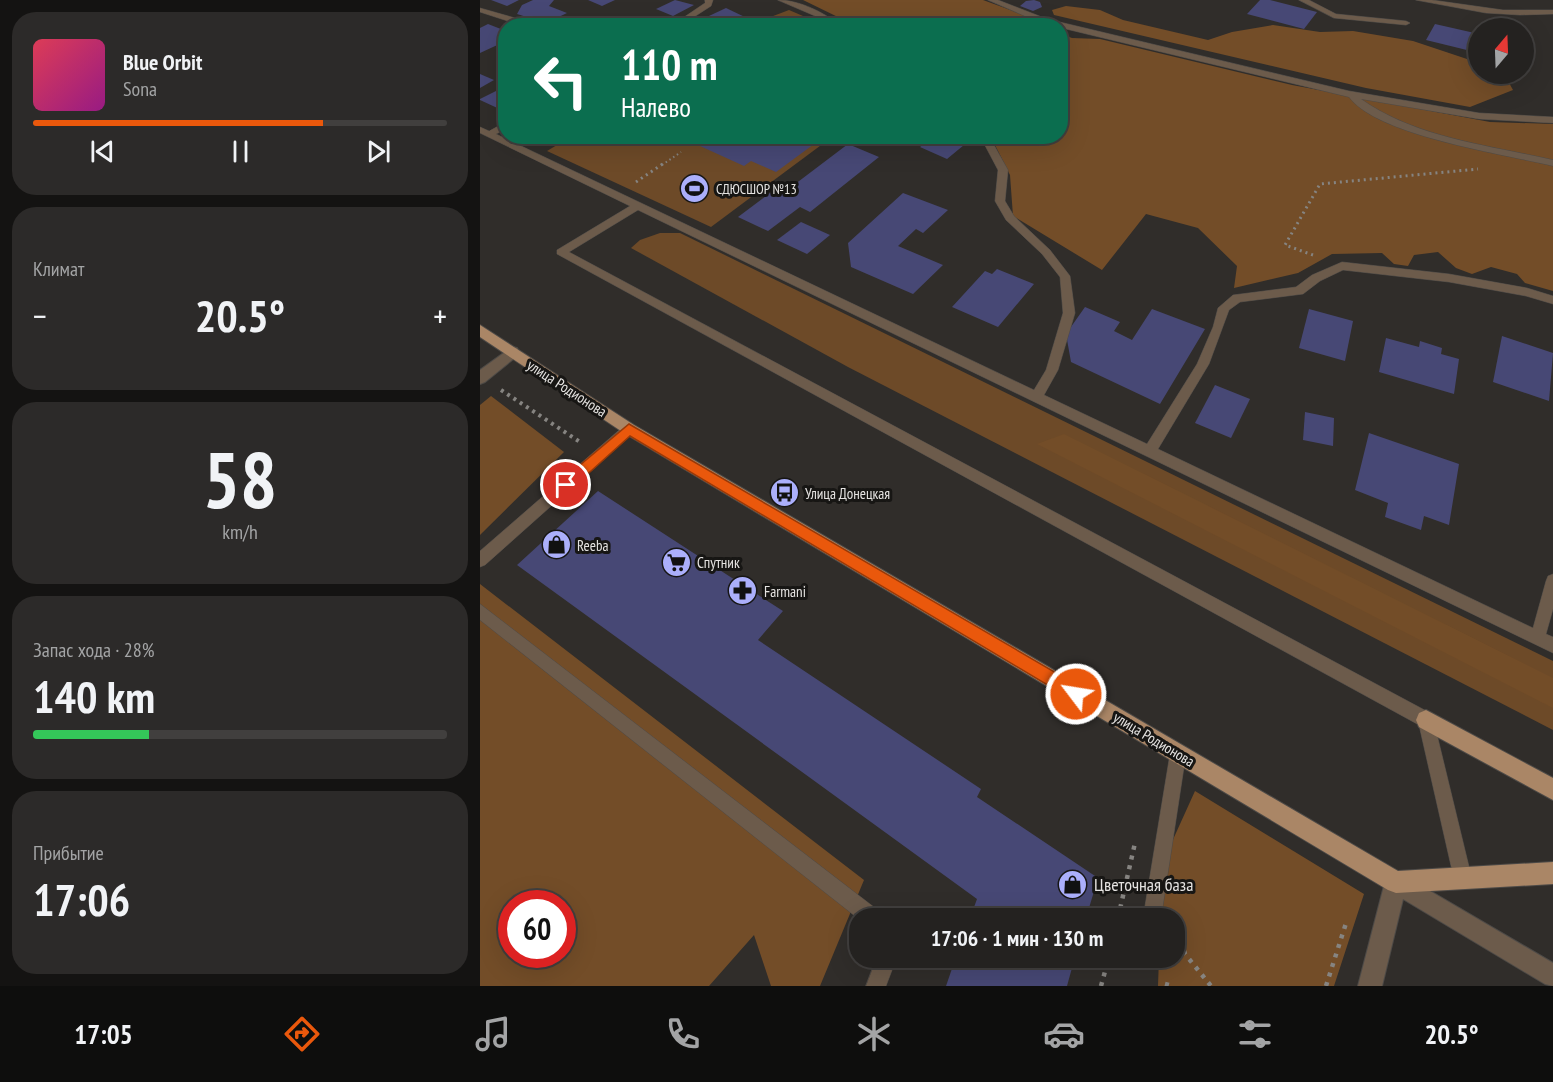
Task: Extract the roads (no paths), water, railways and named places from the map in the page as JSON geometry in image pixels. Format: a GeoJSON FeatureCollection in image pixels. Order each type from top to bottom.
{"type":"FeatureCollection","features":[{"type":"Feature","properties":{"kind":"main road","name":"улица Родионова"},"geometry":{"type":"LineString","coordinates":[[480,330],[629,429],[1396,882]]}},
{"type":"Feature","properties":{"kind":"main road"},"geometry":{"type":"LineString","coordinates":[[1426,720],[1553,789]]}},
{"type":"Feature","properties":{"kind":"main road"},"geometry":{"type":"LineString","coordinates":[[1396,882],[1553,873]]}},
{"type":"Feature","properties":{"kind":"street"},"geometry":{"type":"LineString","coordinates":[[481,378],[512,352]]}},
{"type":"Feature","properties":{"kind":"street"},"geometry":{"type":"LineString","coordinates":[[1370,986],[1396,882]]}},
{"type":"Feature","properties":{"kind":"street","name":"улица Родионова"},"geometry":{"type":"LineString","coordinates":[[1396,882],[1553,976]]}},
{"type":"Feature","properties":{"kind":"lane"},"geometry":{"type":"LineString","coordinates":[[686,18],[708,4],[709,0]]}},
{"type":"Feature","properties":{"kind":"lane"},"geometry":{"type":"LineString","coordinates":[[782,0],[821,18]]}},
{"type":"Feature","properties":{"kind":"lane"},"geometry":{"type":"LineString","coordinates":[[992,0],[1037,18]]}},
{"type":"Feature","properties":{"kind":"lane"},"geometry":{"type":"LineString","coordinates":[[1303,0],[1334,15],[1406,23]]}},
{"type":"Feature","properties":{"kind":"lane"},"geometry":{"type":"LineString","coordinates":[[1420,0],[1490,12],[1532,14],[1553,12]]}},
{"type":"Feature","properties":{"kind":"lane"},"geometry":{"type":"LineString","coordinates":[[480,10],[506,18]]}},
{"type":"Feature","properties":{"kind":"lane"},"geometry":{"type":"LineString","coordinates":[[1068,27],[1349,94],[1479,116],[1553,120]]}},
{"type":"Feature","properties":{"kind":"lane"},"geometry":{"type":"LineString","coordinates":[[1349,94],[1378,115],[1423,134],[1553,163]]}},
{"type":"Feature","properties":{"kind":"lane"},"geometry":{"type":"LineString","coordinates":[[484,132],[498,139]]}},
{"type":"Feature","properties":{"kind":"lane"},"geometry":{"type":"LineString","coordinates":[[509,144],[1553,645]]}},
{"type":"Feature","properties":{"kind":"lane"},"geometry":{"type":"LineString","coordinates":[[988,144],[1003,170],[1000,201],[1010,218],[1046,252],[1065,276],[1069,313],[1052,370],[1036,396]]}},
{"type":"Feature","properties":{"kind":"lane"},"geometry":{"type":"LineString","coordinates":[[638,206],[561,252],[1426,720],[1463,879]]}},
{"type":"Feature","properties":{"kind":"lane"},"geometry":{"type":"LineString","coordinates":[[1150,451],[1177,409],[1219,331],[1224,308],[1237,298],[1299,291],[1317,278],[1342,266],[1449,278],[1527,292],[1553,300]]}},
{"type":"Feature","properties":{"kind":"lane"},"geometry":{"type":"LineString","coordinates":[[480,560],[629,429]]}},
{"type":"Feature","properties":{"kind":"lane"},"geometry":{"type":"LineString","coordinates":[[1538,637],[1553,581]]}},
{"type":"Feature","properties":{"kind":"lane"},"geometry":{"type":"LineString","coordinates":[[480,610],[859,908]]}},
{"type":"Feature","properties":{"kind":"lane"},"geometry":{"type":"LineString","coordinates":[[1154,908],[1178,754]]}},
{"type":"Feature","properties":{"kind":"lane"},"geometry":{"type":"LineString","coordinates":[[876,986],[883,968]]}},
{"type":"Feature","properties":{"kind":"place","name":"СДЮСШОР №13"},"geometry":{"type":"Point","coordinates":[695,189]}},
{"type":"Feature","properties":{"kind":"place","name":"Улица Донецкая"},"geometry":{"type":"Point","coordinates":[784,493]}},
{"type":"Feature","properties":{"kind":"place","name":"Reeba"},"geometry":{"type":"Point","coordinates":[556,545]}},
{"type":"Feature","properties":{"kind":"place","name":"Спутник"},"geometry":{"type":"Point","coordinates":[676,562]}},
{"type":"Feature","properties":{"kind":"place","name":"Farmani"},"geometry":{"type":"Point","coordinates":[743,591]}},
{"type":"Feature","properties":{"kind":"place","name":"Цветочная база"},"geometry":{"type":"Point","coordinates":[1073,884]}}]}
